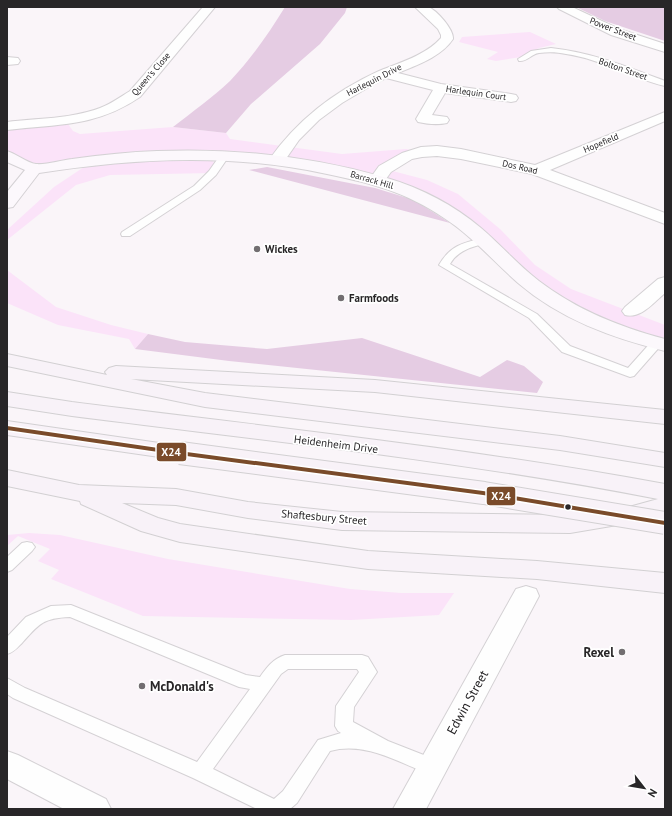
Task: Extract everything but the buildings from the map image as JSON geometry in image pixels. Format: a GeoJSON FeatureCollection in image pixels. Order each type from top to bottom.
{"type":"FeatureCollection","features":[{"type":"Feature","properties":{"kind":"main road"},"geometry":{"type":"LineString","coordinates":[[7,360],[205,400],[553,442],[665,460]]}},
{"type":"Feature","properties":{"kind":"main road"},"geometry":{"type":"LineString","coordinates":[[51,370],[151,373],[375,386],[665,417]]}},
{"type":"Feature","properties":{"kind":"main road","name":"Heidenheim Drive"},"geometry":{"type":"LineString","coordinates":[[7,399],[135,418],[481,461],[591,478],[665,492]]}},
{"type":"Feature","properties":{"kind":"main road"},"geometry":{"type":"LineString","coordinates":[[7,428],[588,508],[665,523]]}},
{"type":"Feature","properties":{"kind":"main road","name":"Shaftesbury Street"},"geometry":{"type":"LineString","coordinates":[[7,478],[78,493],[176,497],[248,510],[342,521],[570,524],[629,515],[665,505]]}},
{"type":"Feature","properties":{"kind":"main road"},"geometry":{"type":"LineString","coordinates":[[78,493],[150,525],[180,533],[368,560],[537,570],[665,583]]}},
{"type":"Feature","properties":{"kind":"street","name":"Queen's Close"},"geometry":{"type":"LineString","coordinates":[[7,126],[84,118],[106,112],[123,103],[135,94],[209,7]]}},
{"type":"Feature","properties":{"kind":"street","name":"Harlequin Drive"},"geometry":{"type":"LineString","coordinates":[[277,160],[294,137],[309,121],[337,100],[384,74],[422,57],[441,45],[447,39],[445,28],[421,7]]}},
{"type":"Feature","properties":{"kind":"street","name":"Power Street"},"geometry":{"type":"LineString","coordinates":[[563,7],[615,32],[665,48]]}},
{"type":"Feature","properties":{"kind":"street","name":"Harlequin Court"},"geometry":{"type":"LineString","coordinates":[[384,74],[441,88],[511,98]]}},
{"type":"Feature","properties":{"kind":"street","name":"Harlequin Court"},"geometry":{"type":"LineString","coordinates":[[441,88],[423,119],[442,120]]}},
{"type":"Feature","properties":{"kind":"street","name":"Hopefield"},"geometry":{"type":"LineString","coordinates":[[536,170],[665,116]]}},
{"type":"Feature","properties":{"kind":"street"},"geometry":{"type":"LineString","coordinates":[[650,122],[665,127]]}},
{"type":"Feature","properties":{"kind":"street","name":"Dos Road"},"geometry":{"type":"LineString","coordinates":[[377,180],[384,169],[407,156],[421,152],[437,151],[461,154],[536,170],[665,219]]}},
{"type":"Feature","properties":{"kind":"street"},"geometry":{"type":"LineString","coordinates":[[7,156],[34,169],[7,203]]}},
{"type":"Feature","properties":{"kind":"street","name":"Barrack Hill"},"geometry":{"type":"LineString","coordinates":[[34,169],[88,160],[128,157],[224,156],[277,160],[346,172],[377,180],[409,191],[431,202],[455,218],[484,241],[533,286],[578,316],[632,337],[661,344]]}},
{"type":"Feature","properties":{"kind":"street"},"geometry":{"type":"LineString","coordinates":[[632,312],[665,283]]}},
{"type":"Feature","properties":{"kind":"street","name":"Edwin Street"},"geometry":{"type":"LineString","coordinates":[[409,809],[526,596]]}},
{"type":"Feature","properties":{"kind":"street"},"geometry":{"type":"LineString","coordinates":[[7,764],[95,809]]}},
{"type":"Feature","properties":{"kind":"lane","name":"Bolton Street"},"geometry":{"type":"LineString","coordinates":[[522,59],[538,51],[559,50],[582,55],[665,84]]}},
{"type":"Feature","properties":{"kind":"lane"},"geometry":{"type":"LineString","coordinates":[[126,234],[197,188],[213,173],[224,156]]}},
{"type":"Feature","properties":{"kind":"lane"},"geometry":{"type":"LineString","coordinates":[[484,241],[458,248],[448,258],[444,265],[533,316],[566,349],[630,373],[661,344]]}},
{"type":"Feature","properties":{"kind":"lane"},"geometry":{"type":"LineString","coordinates":[[7,566],[27,547]]}},
{"type":"Feature","properties":{"kind":"lane"},"geometry":{"type":"LineString","coordinates":[[7,648],[32,621],[51,612],[71,611],[245,682],[265,684]]}},
{"type":"Feature","properties":{"kind":"lane"},"geometry":{"type":"LineString","coordinates":[[200,772],[275,669],[285,662],[362,662],[368,672],[344,706],[344,726],[382,746],[432,767]]}},
{"type":"Feature","properties":{"kind":"lane"},"geometry":{"type":"LineString","coordinates":[[7,685],[20,693],[200,772],[276,809],[290,797],[324,745],[342,740],[382,746]]}},
{"type":"Feature","properties":{"kind":"shaded area"},"geometry":{"type":"Polygon","coordinates":[[[285,7],[347,7],[345,13],[320,44],[251,104],[226,133],[173,127],[230,81],[259,46],[285,7]]]}},
{"type":"Feature","properties":{"kind":"shaded area"},"geometry":{"type":"Polygon","coordinates":[[[576,7],[664,7],[665,41],[605,21],[576,7]]]}},
{"type":"Feature","properties":{"kind":"shaded area"},"geometry":{"type":"Polygon","coordinates":[[[530,32],[556,44],[539,48],[521,57],[496,61],[487,59],[498,52],[459,42],[462,37],[530,32]]]}},
{"type":"Feature","properties":{"kind":"shaded area"},"geometry":{"type":"Polygon","coordinates":[[[66,121],[73,131],[80,134],[173,127],[226,133],[230,139],[342,154],[406,149],[421,152],[385,169],[427,180],[458,194],[500,229],[535,265],[571,289],[665,325],[665,345],[578,316],[478,236],[388,183],[224,156],[34,169],[7,156],[7,126],[66,121]]]}},
{"type":"Feature","properties":{"kind":"shaded area"},"geometry":{"type":"Polygon","coordinates":[[[134,161],[212,161],[218,166],[213,173],[110,175],[76,185],[7,240],[7,230],[54,187],[87,165],[134,161]]]}},
{"type":"Feature","properties":{"kind":"shaded area"},"geometry":{"type":"Polygon","coordinates":[[[267,167],[375,188],[414,200],[450,223],[249,170],[267,167]]]}},
{"type":"Feature","properties":{"kind":"shaded area"},"geometry":{"type":"Polygon","coordinates":[[[7,270],[56,307],[111,325],[148,334],[135,349],[129,339],[58,325],[7,303],[7,270]]]}},
{"type":"Feature","properties":{"kind":"shaded area"},"geometry":{"type":"Polygon","coordinates":[[[148,334],[185,342],[267,349],[362,338],[480,377],[507,360],[524,366],[543,382],[537,393],[229,361],[135,349],[148,334]]]}},
{"type":"Feature","properties":{"kind":"shaded area"},"geometry":{"type":"Polygon","coordinates":[[[29,533],[60,535],[168,559],[350,589],[401,593],[454,593],[439,615],[351,620],[143,616],[51,579],[59,570],[38,561],[50,549],[18,536],[7,546],[7,535],[29,533]]]}},
{"type":"Feature","properties":{"kind":"transit line","name":"X24"},"geometry":{"type":"LineString","coordinates":[[7,428],[179,453],[483,493],[665,523]]}},
{"type":"Feature","properties":{"kind":"place","name":"Wickes"},"geometry":{"type":"Point","coordinates":[257,249]}},
{"type":"Feature","properties":{"kind":"place","name":"Farmfoods"},"geometry":{"type":"Point","coordinates":[341,298]}},
{"type":"Feature","properties":{"kind":"place","name":"Rexel"},"geometry":{"type":"Point","coordinates":[622,652]}},
{"type":"Feature","properties":{"kind":"place","name":"McDonald's"},"geometry":{"type":"Point","coordinates":[142,686]}}]}
